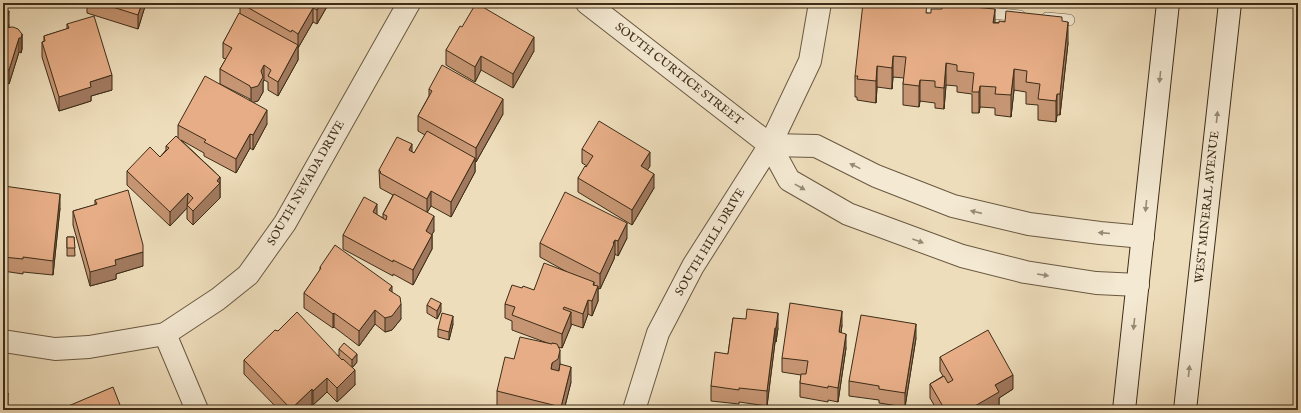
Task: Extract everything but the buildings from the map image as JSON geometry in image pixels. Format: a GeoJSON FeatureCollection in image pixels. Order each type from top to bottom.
{"type":"FeatureCollection","features":[{"type":"Feature","properties":{"kind":"street","name":"SOUTH NEVADA DRIVE"},"geometry":{"type":"LineString","coordinates":[[3,341],[55,349],[89,347],[165,334],[218,299],[248,275],[285,223],[409,3]]}},
{"type":"Feature","properties":{"kind":"street","name":"SOUTH CURTICE STREET"},"geometry":{"type":"LineString","coordinates":[[587,3],[770,145],[789,180],[848,214],[962,256],[1025,272],[1096,283],[1138,285]]}},
{"type":"Feature","properties":{"kind":"street","name":"SOUTH HILL DRIVE"},"geometry":{"type":"LineString","coordinates":[[634,410],[658,333],[693,266],[770,145],[810,61],[820,3]]}},
{"type":"Feature","properties":{"kind":"street"},"geometry":{"type":"LineString","coordinates":[[1124,410],[1168,3]]}},
{"type":"Feature","properties":{"kind":"street","name":"WEST MINERAL AVENUE"},"geometry":{"type":"LineString","coordinates":[[1185,410],[1230,3]]}},
{"type":"Feature","properties":{"kind":"street"},"geometry":{"type":"LineString","coordinates":[[770,145],[816,146],[876,176],[953,206],[1029,224],[1100,233],[1143,236]]}},
{"type":"Feature","properties":{"kind":"street"},"geometry":{"type":"LineString","coordinates":[[165,334],[197,410]]}},
{"type":"Feature","properties":{"kind":"lane"},"geometry":{"type":"LineString","coordinates":[[900,5],[1069,20]]}}]}
